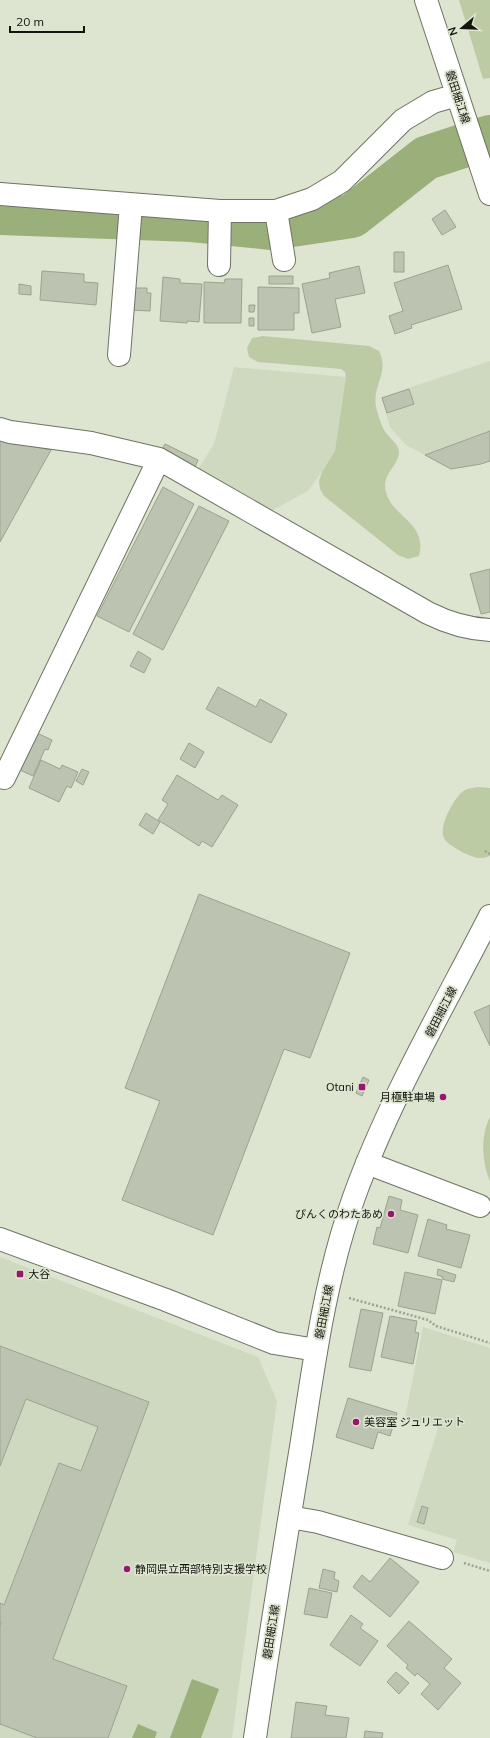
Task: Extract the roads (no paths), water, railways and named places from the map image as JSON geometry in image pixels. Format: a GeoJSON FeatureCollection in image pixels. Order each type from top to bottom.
{"type":"FeatureCollection","features":[{"type":"Feature","properties":{"kind":"street","name":"磐田細江線"},"geometry":{"type":"LineString","coordinates":[[426,0],[490,194]]}},
{"type":"Feature","properties":{"kind":"street"},"geometry":{"type":"LineString","coordinates":[[0,194],[131,206],[220,211],[276,211],[312,200],[342,181],[403,120],[433,102],[458,95]]}},
{"type":"Feature","properties":{"kind":"street"},"geometry":{"type":"LineString","coordinates":[[119,355],[131,206]]}},
{"type":"Feature","properties":{"kind":"street"},"geometry":{"type":"LineString","coordinates":[[219,265],[220,211]]}},
{"type":"Feature","properties":{"kind":"street"},"geometry":{"type":"LineString","coordinates":[[276,211],[284,260]]}},
{"type":"Feature","properties":{"kind":"street"},"geometry":{"type":"LineString","coordinates":[[0,429],[10,432],[90,443],[159,459],[447,623],[467,628],[490,630]]}},
{"type":"Feature","properties":{"kind":"street"},"geometry":{"type":"LineString","coordinates":[[1,781],[159,459]]}},
{"type":"Feature","properties":{"kind":"street","name":"磐田細江線"},"geometry":{"type":"LineString","coordinates":[[255,1738],[316,1350],[327,1294],[342,1235],[367,1163],[400,1090],[490,916]]}},
{"type":"Feature","properties":{"kind":"street"},"geometry":{"type":"LineString","coordinates":[[367,1163],[480,1206]]}},
{"type":"Feature","properties":{"kind":"street"},"geometry":{"type":"LineString","coordinates":[[0,1239],[166,1300],[274,1343],[316,1350]]}},
{"type":"Feature","properties":{"kind":"street"},"geometry":{"type":"LineString","coordinates":[[290,1517],[318,1522],[442,1558]]}},
{"type":"Feature","properties":{"kind":"waterway"},"geometry":{"type":"LineString","coordinates":[[0,213],[192,220],[272,228],[352,216],[426,158],[490,137]]}},
{"type":"Feature","properties":{"kind":"place","name":"Otani"},"geometry":{"type":"Point","coordinates":[362,1087]}},
{"type":"Feature","properties":{"kind":"place","name":"月極駐車場"},"geometry":{"type":"Point","coordinates":[443,1097]}},
{"type":"Feature","properties":{"kind":"place","name":"ぴんくのわたあめ"},"geometry":{"type":"Point","coordinates":[391,1214]}},
{"type":"Feature","properties":{"kind":"place","name":"大谷"},"geometry":{"type":"Point","coordinates":[20,1274]}},
{"type":"Feature","properties":{"kind":"place","name":"美容室 ジュリエット"},"geometry":{"type":"Point","coordinates":[356,1422]}},
{"type":"Feature","properties":{"kind":"place","name":"静岡県立西部特別支援学校"},"geometry":{"type":"Point","coordinates":[127,1569]}}]}
